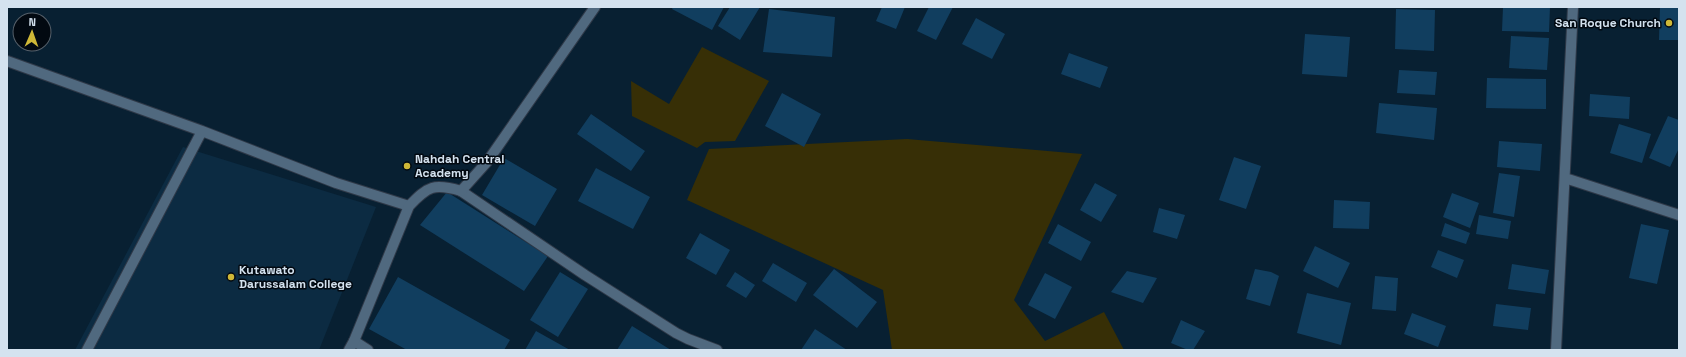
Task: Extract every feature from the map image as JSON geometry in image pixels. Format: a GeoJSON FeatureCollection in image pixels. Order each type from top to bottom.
{"type":"FeatureCollection","features":[{"type":"Feature","properties":{"kind":"street"},"geometry":{"type":"LineString","coordinates":[[461,191],[487,162],[595,7]]}},
{"type":"Feature","properties":{"kind":"street"},"geometry":{"type":"LineString","coordinates":[[1556,350],[1574,7]]}},
{"type":"Feature","properties":{"kind":"street"},"geometry":{"type":"LineString","coordinates":[[7,61],[202,131],[336,183],[409,206]]}},
{"type":"Feature","properties":{"kind":"street"},"geometry":{"type":"LineString","coordinates":[[87,350],[202,131]]}},
{"type":"Feature","properties":{"kind":"street"},"geometry":{"type":"LineString","coordinates":[[1565,178],[1679,215]]}},
{"type":"Feature","properties":{"kind":"street"},"geometry":{"type":"LineString","coordinates":[[368,350],[351,346],[409,206],[425,191],[438,186],[445,186],[461,191],[584,275],[676,333],[688,340],[717,350]]}},
{"type":"Feature","properties":{"kind":"shaded area"},"geometry":{"type":"Polygon","coordinates":[[[702,47],[769,81],[735,141],[705,142],[697,148],[632,116],[631,81],[669,104],[702,47]]]}},
{"type":"Feature","properties":{"kind":"shaded area"},"geometry":{"type":"Polygon","coordinates":[[[907,139],[1082,154],[1014,300],[1045,341],[1104,312],[1124,350],[892,350],[883,290],[687,200],[709,149],[907,139]]]}},
{"type":"Feature","properties":{"kind":"shaded area","name":"Kutawato Darussalam College"},"geometry":{"type":"Polygon","coordinates":[[[183,147],[376,207],[319,350],[75,350],[183,147]]]}},
{"type":"Feature","properties":{"kind":"building"},"geometry":{"type":"Polygon","coordinates":[[[673,7],[724,7],[712,30],[672,9],[673,7]]]}},
{"type":"Feature","properties":{"kind":"building"},"geometry":{"type":"Polygon","coordinates":[[[730,7],[760,7],[740,40],[718,26],[730,7]]]}},
{"type":"Feature","properties":{"kind":"building"},"geometry":{"type":"Polygon","coordinates":[[[882,7],[905,7],[896,29],[876,21],[882,7]]]}},
{"type":"Feature","properties":{"kind":"building"},"geometry":{"type":"Polygon","coordinates":[[[929,7],[953,7],[936,40],[917,31],[929,7]]]}},
{"type":"Feature","properties":{"kind":"building"},"geometry":{"type":"Polygon","coordinates":[[[1503,7],[1550,7],[1549,32],[1502,31],[1503,7]]]}},
{"type":"Feature","properties":{"kind":"building","name":"San Roque Church"},"geometry":{"type":"Polygon","coordinates":[[[1660,7],[1679,7],[1679,40],[1659,40],[1660,7]]]}},
{"type":"Feature","properties":{"kind":"building"},"geometry":{"type":"Polygon","coordinates":[[[769,9],[835,17],[832,57],[763,52],[769,9]]]}},
{"type":"Feature","properties":{"kind":"building"},"geometry":{"type":"Polygon","coordinates":[[[1396,9],[1435,10],[1434,51],[1395,49],[1396,9]]]}},
{"type":"Feature","properties":{"kind":"building"},"geometry":{"type":"Polygon","coordinates":[[[976,18],[1005,34],[992,59],[962,44],[976,18]]]}},
{"type":"Feature","properties":{"kind":"building"},"geometry":{"type":"Polygon","coordinates":[[[1305,34],[1350,37],[1347,77],[1302,74],[1305,34]]]}},
{"type":"Feature","properties":{"kind":"building"},"geometry":{"type":"Polygon","coordinates":[[[1511,36],[1549,38],[1547,70],[1509,68],[1511,36]]]}},
{"type":"Feature","properties":{"kind":"building"},"geometry":{"type":"Polygon","coordinates":[[[1069,53],[1108,67],[1100,88],[1061,74],[1069,53]]]}},
{"type":"Feature","properties":{"kind":"building"},"geometry":{"type":"Polygon","coordinates":[[[1399,70],[1437,72],[1435,95],[1397,93],[1399,70]]]}},
{"type":"Feature","properties":{"kind":"building"},"geometry":{"type":"Polygon","coordinates":[[[1487,78],[1546,79],[1546,109],[1486,108],[1487,78]]]}},
{"type":"Feature","properties":{"kind":"building"},"geometry":{"type":"Polygon","coordinates":[[[782,93],[821,114],[804,147],[765,126],[782,93]]]}},
{"type":"Feature","properties":{"kind":"building"},"geometry":{"type":"Polygon","coordinates":[[[1590,94],[1630,97],[1629,119],[1589,116],[1590,94]]]}},
{"type":"Feature","properties":{"kind":"building"},"geometry":{"type":"Polygon","coordinates":[[[1379,103],[1437,108],[1434,140],[1376,133],[1379,103]]]}},
{"type":"Feature","properties":{"kind":"building"},"geometry":{"type":"Polygon","coordinates":[[[591,114],[645,151],[631,171],[577,134],[591,114]]]}},
{"type":"Feature","properties":{"kind":"building"},"geometry":{"type":"Polygon","coordinates":[[[1668,116],[1679,120],[1679,148],[1670,167],[1649,158],[1668,116]]]}},
{"type":"Feature","properties":{"kind":"building"},"geometry":{"type":"Polygon","coordinates":[[[1619,124],[1651,134],[1642,163],[1610,153],[1619,124]]]}},
{"type":"Feature","properties":{"kind":"building"},"geometry":{"type":"Polygon","coordinates":[[[1499,141],[1542,144],[1540,171],[1497,167],[1499,141]]]}},
{"type":"Feature","properties":{"kind":"building"},"geometry":{"type":"Polygon","coordinates":[[[1234,157],[1261,166],[1246,209],[1219,200],[1234,157]]]}},
{"type":"Feature","properties":{"kind":"building"},"geometry":{"type":"Polygon","coordinates":[[[504,158],[557,189],[535,226],[482,195],[504,158]]]}},
{"type":"Feature","properties":{"kind":"building"},"geometry":{"type":"Polygon","coordinates":[[[596,168],[650,197],[633,229],[578,201],[596,168]]]}},
{"type":"Feature","properties":{"kind":"building"},"geometry":{"type":"Polygon","coordinates":[[[1499,173],[1520,176],[1514,217],[1493,213],[1499,173]]]}},
{"type":"Feature","properties":{"kind":"building"},"geometry":{"type":"Polygon","coordinates":[[[1095,183],[1117,195],[1101,222],[1080,210],[1095,183]]]}},
{"type":"Feature","properties":{"kind":"building"},"geometry":{"type":"Polygon","coordinates":[[[447,192],[548,256],[524,291],[420,225],[447,192]]]}},
{"type":"Feature","properties":{"kind":"building"},"geometry":{"type":"Polygon","coordinates":[[[1452,193],[1479,203],[1470,228],[1443,217],[1452,193]]]}},
{"type":"Feature","properties":{"kind":"building"},"geometry":{"type":"Polygon","coordinates":[[[1334,200],[1370,202],[1369,229],[1333,228],[1334,200]]]}},
{"type":"Feature","properties":{"kind":"building"},"geometry":{"type":"Polygon","coordinates":[[[1159,208],[1185,215],[1177,239],[1153,232],[1159,208]]]}},
{"type":"Feature","properties":{"kind":"building"},"geometry":{"type":"Polygon","coordinates":[[[1479,215],[1511,221],[1508,239],[1476,234],[1479,215]]]}},
{"type":"Feature","properties":{"kind":"building"},"geometry":{"type":"Polygon","coordinates":[[[1445,223],[1470,233],[1466,244],[1441,236],[1445,223]]]}},
{"type":"Feature","properties":{"kind":"building"},"geometry":{"type":"Polygon","coordinates":[[[1058,224],[1091,242],[1081,261],[1048,243],[1058,224]]]}},
{"type":"Feature","properties":{"kind":"building"},"geometry":{"type":"Polygon","coordinates":[[[1641,224],[1669,230],[1657,284],[1629,278],[1641,224]]]}},
{"type":"Feature","properties":{"kind":"building"},"geometry":{"type":"Polygon","coordinates":[[[700,233],[730,250],[716,275],[686,258],[700,233]]]}},
{"type":"Feature","properties":{"kind":"building"},"geometry":{"type":"Polygon","coordinates":[[[1315,246],[1350,263],[1338,288],[1303,271],[1315,246]]]}},
{"type":"Feature","properties":{"kind":"building"},"geometry":{"type":"Polygon","coordinates":[[[1438,250],[1464,260],[1457,278],[1431,267],[1438,250]]]}},
{"type":"Feature","properties":{"kind":"building"},"geometry":{"type":"Polygon","coordinates":[[[773,263],[807,283],[796,302],[762,281],[773,263]]]}},
{"type":"Feature","properties":{"kind":"building"},"geometry":{"type":"Polygon","coordinates":[[[1512,264],[1549,270],[1545,294],[1508,289],[1512,264]]]}},
{"type":"Feature","properties":{"kind":"building"},"geometry":{"type":"Polygon","coordinates":[[[834,269],[877,302],[857,328],[813,295],[834,269]]]}},
{"type":"Feature","properties":{"kind":"building"},"geometry":{"type":"Polygon","coordinates":[[[1255,269],[1271,272],[1279,276],[1270,306],[1246,299],[1255,269]]]}},
{"type":"Feature","properties":{"kind":"building"},"geometry":{"type":"Polygon","coordinates":[[[1127,271],[1157,278],[1143,303],[1111,292],[1127,271]]]}},
{"type":"Feature","properties":{"kind":"building"},"geometry":{"type":"Polygon","coordinates":[[[560,272],[588,289],[558,337],[530,320],[560,272]]]}},
{"type":"Feature","properties":{"kind":"building"},"geometry":{"type":"Polygon","coordinates":[[[735,272],[755,285],[746,298],[726,286],[735,272]]]}},
{"type":"Feature","properties":{"kind":"building"},"geometry":{"type":"Polygon","coordinates":[[[1045,273],[1072,287],[1055,319],[1028,305],[1045,273]]]}},
{"type":"Feature","properties":{"kind":"building"},"geometry":{"type":"Polygon","coordinates":[[[1375,276],[1398,278],[1396,311],[1372,309],[1375,276]]]}},
{"type":"Feature","properties":{"kind":"building"},"geometry":{"type":"Polygon","coordinates":[[[398,277],[510,340],[504,350],[407,350],[369,329],[398,277]]]}},
{"type":"Feature","properties":{"kind":"building"},"geometry":{"type":"Polygon","coordinates":[[[1307,293],[1351,303],[1341,345],[1297,333],[1307,293]]]}},
{"type":"Feature","properties":{"kind":"building"},"geometry":{"type":"Polygon","coordinates":[[[1496,304],[1531,308],[1528,330],[1493,326],[1496,304]]]}},
{"type":"Feature","properties":{"kind":"building"},"geometry":{"type":"Polygon","coordinates":[[[1412,313],[1446,326],[1438,347],[1404,334],[1412,313]]]}},
{"type":"Feature","properties":{"kind":"building"},"geometry":{"type":"Polygon","coordinates":[[[1181,320],[1205,331],[1193,350],[1188,350],[1171,343],[1181,320]]]}},
{"type":"Feature","properties":{"kind":"building"},"geometry":{"type":"Polygon","coordinates":[[[632,326],[671,350],[617,350],[632,326]]]}},
{"type":"Feature","properties":{"kind":"building"},"geometry":{"type":"Polygon","coordinates":[[[815,329],[847,350],[801,350],[815,329]]]}},
{"type":"Feature","properties":{"kind":"building"},"geometry":{"type":"Polygon","coordinates":[[[536,331],[570,350],[525,350],[536,331]]]}},
{"type":"Feature","properties":{"kind":"place","name":"San Roque Church"},"geometry":{"type":"Point","coordinates":[1669,23]}},
{"type":"Feature","properties":{"kind":"place","name":"Nahdah Central Academy"},"geometry":{"type":"Point","coordinates":[407,166]}},
{"type":"Feature","properties":{"kind":"place","name":"Kutawato Darussalam College"},"geometry":{"type":"Point","coordinates":[231,277]}}]}
